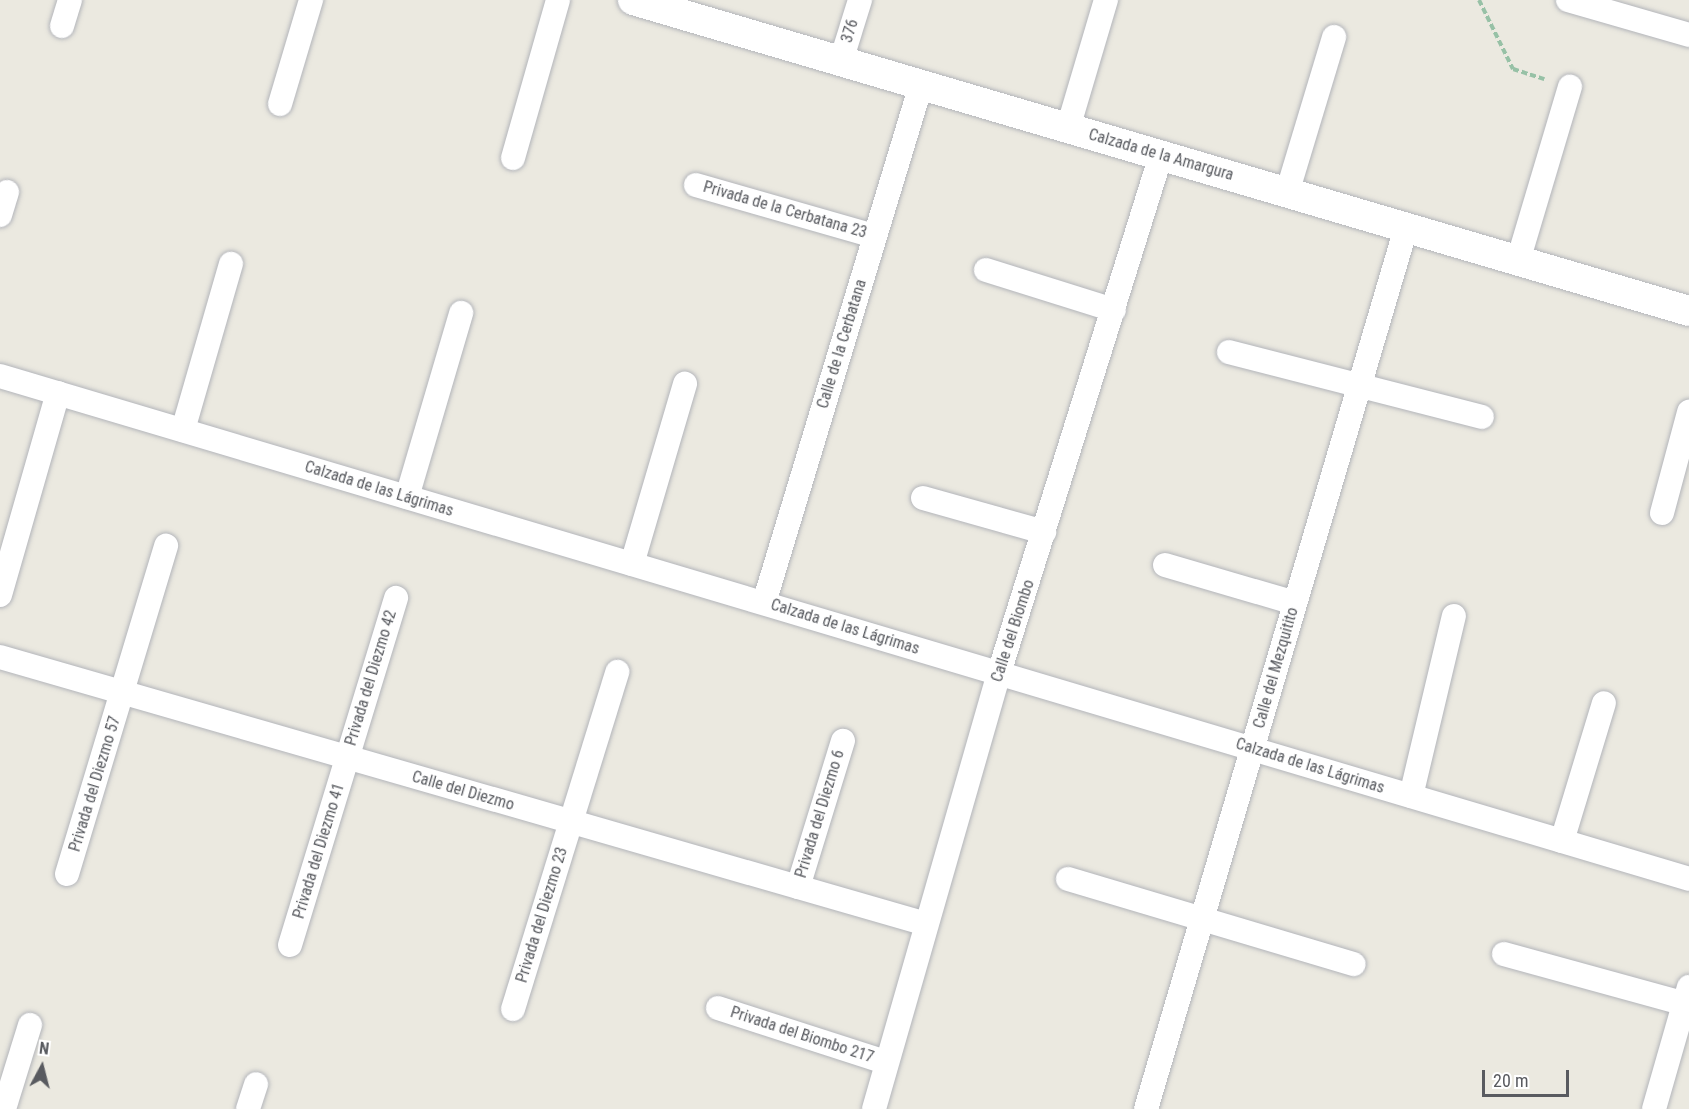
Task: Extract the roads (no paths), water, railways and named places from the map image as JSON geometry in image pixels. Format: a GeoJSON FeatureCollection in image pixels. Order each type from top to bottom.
{"type":"FeatureCollection","features":[{"type":"Feature","properties":{"kind":"street"},"geometry":{"type":"LineString","coordinates":[[62,26],[70,0]]}},
{"type":"Feature","properties":{"kind":"street"},"geometry":{"type":"LineString","coordinates":[[280,104],[311,0]]}},
{"type":"Feature","properties":{"kind":"street"},"geometry":{"type":"LineString","coordinates":[[513,158],[558,0]]}},
{"type":"Feature","properties":{"kind":"street","name":"Calzada de la Amargura"},"geometry":{"type":"LineString","coordinates":[[633,0],[687,8],[841,61],[1689,311]]}},
{"type":"Feature","properties":{"kind":"street","name":"376"},"geometry":{"type":"LineString","coordinates":[[841,61],[860,0]]}},
{"type":"Feature","properties":{"kind":"street"},"geometry":{"type":"LineString","coordinates":[[1068,128],[1106,0]]}},
{"type":"Feature","properties":{"kind":"street"},"geometry":{"type":"LineString","coordinates":[[1568,0],[1689,35]]}},
{"type":"Feature","properties":{"kind":"street"},"geometry":{"type":"LineString","coordinates":[[1287,193],[1334,37]]}},
{"type":"Feature","properties":{"kind":"street","name":"Calle de la Cerbatana"},"geometry":{"type":"LineString","coordinates":[[764,603],[921,85]]}},
{"type":"Feature","properties":{"kind":"street"},"geometry":{"type":"LineString","coordinates":[[1518,261],[1570,87]]}},
{"type":"Feature","properties":{"kind":"street","name":"Calle del Biombo"},"geometry":{"type":"LineString","coordinates":[[874,1109],[885,1062],[999,674],[1161,155]]}},
{"type":"Feature","properties":{"kind":"street","name":"Privada de la Cerbatana 23"},"geometry":{"type":"LineString","coordinates":[[696,185],[874,236]]}},
{"type":"Feature","properties":{"kind":"street","name":"Calle del Mezquitito"},"geometry":{"type":"LineString","coordinates":[[1146,1109],[1406,228]]}},
{"type":"Feature","properties":{"kind":"street"},"geometry":{"type":"LineString","coordinates":[[183,430],[231,264]]}},
{"type":"Feature","properties":{"kind":"street"},"geometry":{"type":"LineString","coordinates":[[986,270],[1114,310]]}},
{"type":"Feature","properties":{"kind":"street"},"geometry":{"type":"LineString","coordinates":[[407,497],[461,313]]}},
{"type":"Feature","properties":{"kind":"street"},"geometry":{"type":"LineString","coordinates":[[1229,352],[1482,417]]}},
{"type":"Feature","properties":{"kind":"street","name":"Calzada de las Lágrimas"},"geometry":{"type":"LineString","coordinates":[[0,376],[1689,879]]}},
{"type":"Feature","properties":{"kind":"street"},"geometry":{"type":"LineString","coordinates":[[632,564],[685,384]]}},
{"type":"Feature","properties":{"kind":"street"},"geometry":{"type":"LineString","coordinates":[[0,595],[58,393]]}},
{"type":"Feature","properties":{"kind":"street"},"geometry":{"type":"LineString","coordinates":[[1662,513],[1689,412]]}},
{"type":"Feature","properties":{"kind":"street"},"geometry":{"type":"LineString","coordinates":[[923,498],[1044,532]]}},
{"type":"Feature","properties":{"kind":"street","name":"Privada del Diezmo 57"},"geometry":{"type":"LineString","coordinates":[[67,874],[166,546]]}},
{"type":"Feature","properties":{"kind":"street"},"geometry":{"type":"LineString","coordinates":[[1165,565],[1295,603]]}},
{"type":"Feature","properties":{"kind":"street","name":"Privada del Diezmo 42"},"geometry":{"type":"LineString","coordinates":[[347,758],[396,598]]}},
{"type":"Feature","properties":{"kind":"street"},"geometry":{"type":"LineString","coordinates":[[1411,796],[1454,616]]}},
{"type":"Feature","properties":{"kind":"street","name":"Calle del Diezmo"},"geometry":{"type":"LineString","coordinates":[[0,657],[926,924]]}},
{"type":"Feature","properties":{"kind":"street","name":"Privada del Diezmo 23"},"geometry":{"type":"LineString","coordinates":[[513,1008],[618,672]]}},
{"type":"Feature","properties":{"kind":"street"},"geometry":{"type":"LineString","coordinates":[[1562,841],[1604,703]]}},
{"type":"Feature","properties":{"kind":"street","name":"Privada del Diezmo 6"},"geometry":{"type":"LineString","coordinates":[[798,887],[843,741]]}},
{"type":"Feature","properties":{"kind":"street","name":"Privada del Diezmo 41"},"geometry":{"type":"LineString","coordinates":[[290,945],[347,758]]}},
{"type":"Feature","properties":{"kind":"street"},"geometry":{"type":"LineString","coordinates":[[1068,879],[1354,964]]}},
{"type":"Feature","properties":{"kind":"street"},"geometry":{"type":"LineString","coordinates":[[1504,954],[1687,999],[1654,1109]]}},
{"type":"Feature","properties":{"kind":"street","name":"Privada del Biombo 217"},"geometry":{"type":"LineString","coordinates":[[718,1008],[885,1062]]}},
{"type":"Feature","properties":{"kind":"street"},"geometry":{"type":"LineString","coordinates":[[4,1109],[30,1025]]}},
{"type":"Feature","properties":{"kind":"street"},"geometry":{"type":"LineString","coordinates":[[248,1109],[256,1084]]}}]}
